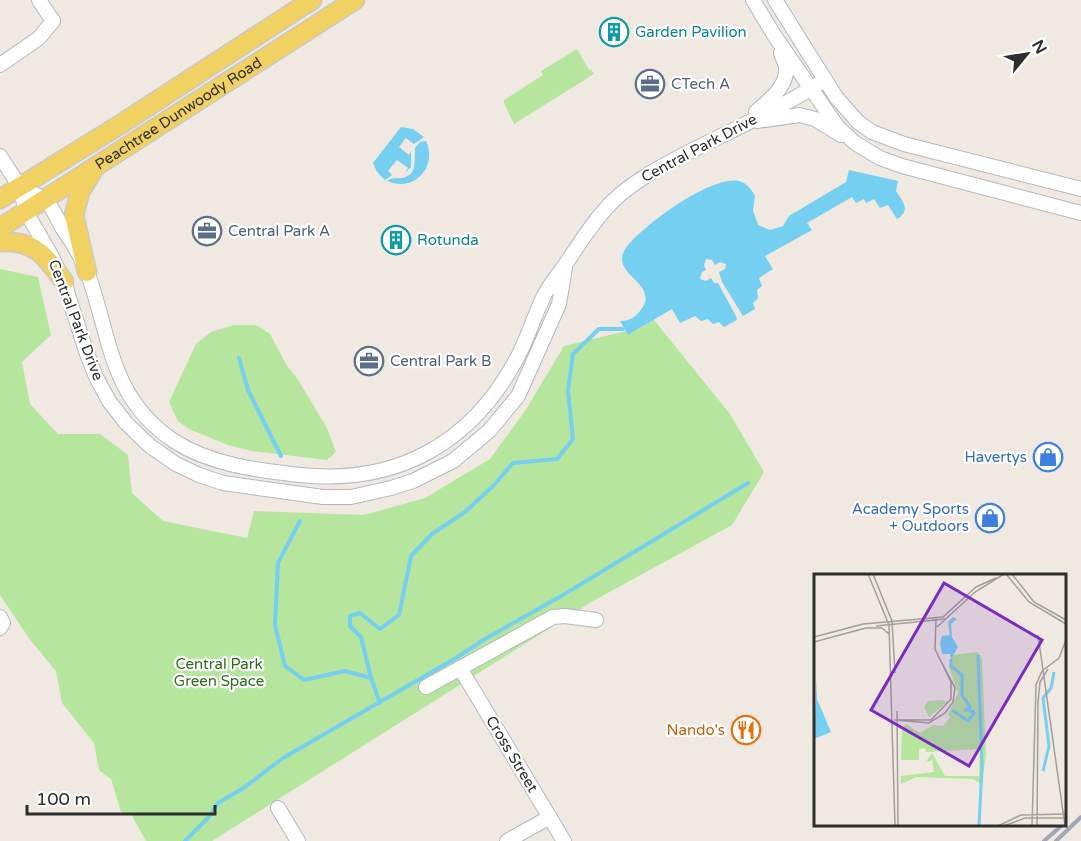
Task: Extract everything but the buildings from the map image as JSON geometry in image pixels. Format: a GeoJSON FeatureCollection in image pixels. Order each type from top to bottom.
{"type":"FeatureCollection","features":[{"type":"Feature","properties":{"kind":"main road","name":"Peachtree Dunwoody Road"},"geometry":{"type":"LineString","coordinates":[[0,199],[312,0]]}},
{"type":"Feature","properties":{"kind":"main road","name":"Peachtree Dunwoody Road"},"geometry":{"type":"LineString","coordinates":[[0,228],[355,0]]}},
{"type":"Feature","properties":{"kind":"main road"},"geometry":{"type":"LineString","coordinates":[[87,272],[74,215],[81,192],[97,164]]}},
{"type":"Feature","properties":{"kind":"main road"},"geometry":{"type":"LineString","coordinates":[[0,242],[25,244],[40,251],[64,282]]}},
{"type":"Feature","properties":{"kind":"street"},"geometry":{"type":"LineString","coordinates":[[0,65],[39,38],[53,21],[39,0]]}},
{"type":"Feature","properties":{"kind":"street"},"geometry":{"type":"LineString","coordinates":[[753,0],[837,126],[855,143]]}},
{"type":"Feature","properties":{"kind":"street"},"geometry":{"type":"LineString","coordinates":[[775,0],[836,97],[858,122],[872,132],[890,140],[981,165],[1081,189]]}},
{"type":"Feature","properties":{"kind":"street"},"geometry":{"type":"LineString","coordinates":[[744,124],[775,94],[784,80],[786,68],[774,34]]}},
{"type":"Feature","properties":{"kind":"street","name":"Central Park Drive"},"geometry":{"type":"LineString","coordinates":[[45,200],[77,250],[87,272],[109,350],[123,386],[153,424],[175,441],[202,456],[231,465],[315,476],[367,474],[405,464],[425,455],[462,430],[485,405],[506,378],[517,358],[544,294],[598,218],[626,189],[656,170],[825,80]]}},
{"type":"Feature","properties":{"kind":"street"},"geometry":{"type":"LineString","coordinates":[[744,124],[801,115],[815,119],[880,158],[902,166],[1081,213]]}},
{"type":"Feature","properties":{"kind":"street"},"geometry":{"type":"LineString","coordinates":[[0,156],[20,188],[45,200]]}},
{"type":"Feature","properties":{"kind":"street","name":"Central Park Drive"},"geometry":{"type":"LineString","coordinates":[[20,188],[26,212],[64,282],[96,376],[109,401],[126,423],[150,446],[176,464],[199,475],[224,483],[323,497],[351,497],[391,489],[433,472],[453,460],[489,431],[518,396],[528,377],[559,304],[566,263]]}},
{"type":"Feature","properties":{"kind":"street"},"geometry":{"type":"LineString","coordinates":[[426,687],[553,617],[565,616],[596,620]]}},
{"type":"Feature","properties":{"kind":"street"},"geometry":{"type":"LineString","coordinates":[[0,617],[3,623],[0,628]]}},
{"type":"Feature","properties":{"kind":"street","name":"Cross Street"},"geometry":{"type":"LineString","coordinates":[[460,668],[564,841]]}},
{"type":"Feature","properties":{"kind":"street"},"geometry":{"type":"LineString","coordinates":[[278,808],[298,841]]}},
{"type":"Feature","properties":{"kind":"street"},"geometry":{"type":"LineString","coordinates":[[507,841],[550,817]]}},
{"type":"Feature","properties":{"kind":"green space"},"geometry":{"type":"Polygon","coordinates":[[[577,49],[589,70],[591,69],[594,74],[514,124],[504,100],[543,75],[541,71],[577,49]]]}},
{"type":"Feature","properties":{"kind":"green space","name":"Central Park Green Space"},"geometry":{"type":"Polygon","coordinates":[[[0,269],[38,277],[51,335],[22,362],[30,404],[58,434],[100,434],[128,455],[132,493],[163,521],[247,538],[254,511],[364,515],[425,498],[490,459],[525,411],[564,346],[626,331],[628,335],[654,320],[730,414],[764,472],[732,525],[593,601],[212,841],[146,841],[131,814],[121,812],[111,779],[99,770],[94,743],[62,703],[56,671],[31,641],[0,595],[0,269]]]}},
{"type":"Feature","properties":{"kind":"green space"},"geometry":{"type":"Polygon","coordinates":[[[234,325],[256,325],[270,334],[287,366],[297,378],[327,428],[336,452],[327,460],[252,451],[228,445],[189,429],[178,421],[169,402],[196,344],[211,332],[234,325]]]}},
{"type":"Feature","properties":{"kind":"water"},"geometry":{"type":"Polygon","coordinates":[[[401,127],[413,129],[424,137],[414,144],[406,138],[399,147],[409,155],[411,151],[411,167],[405,173],[408,168],[397,160],[388,171],[392,175],[385,180],[377,172],[373,163],[401,127]]]}},
{"type":"Feature","properties":{"kind":"water"},"geometry":{"type":"Polygon","coordinates":[[[426,141],[429,160],[421,175],[406,183],[397,184],[387,181],[411,174],[415,148],[420,142],[426,141]]]}},
{"type":"Feature","properties":{"kind":"water"},"geometry":{"type":"Polygon","coordinates":[[[849,170],[898,181],[896,191],[905,209],[902,216],[897,219],[888,205],[880,208],[874,199],[866,203],[864,199],[856,203],[852,197],[807,223],[812,230],[765,256],[773,269],[759,278],[762,286],[757,290],[758,298],[753,303],[755,309],[743,316],[722,282],[719,272],[725,269],[726,264],[720,262],[715,265],[712,260],[706,259],[704,265],[706,270],[702,272],[700,279],[706,281],[711,278],[714,283],[718,283],[737,320],[724,327],[719,322],[713,324],[708,319],[701,321],[695,316],[680,323],[672,309],[628,335],[620,321],[631,319],[638,313],[645,301],[645,293],[623,265],[622,257],[626,248],[646,227],[695,194],[727,181],[739,181],[749,187],[755,196],[753,210],[758,225],[770,230],[783,226],[789,216],[846,182],[849,170]]]}},
{"type":"Feature","properties":{"kind":"waterway"},"geometry":{"type":"LineString","coordinates":[[371,678],[361,637],[350,626],[350,616],[360,613],[380,629],[399,615],[411,556],[432,534],[465,512],[494,485],[513,463],[557,459],[573,439],[568,391],[573,354],[599,329],[623,329]]}},
{"type":"Feature","properties":{"kind":"waterway"},"geometry":{"type":"LineString","coordinates":[[239,358],[248,390],[281,456]]}},
{"type":"Feature","properties":{"kind":"waterway"},"geometry":{"type":"LineString","coordinates":[[185,841],[208,818],[218,803],[245,787],[283,758],[563,595],[748,483]]}},
{"type":"Feature","properties":{"kind":"waterway"},"geometry":{"type":"LineString","coordinates":[[300,521],[278,563],[275,625],[285,666],[304,680],[345,671],[371,678],[380,703]]}},
{"type":"Feature","properties":{"kind":"railway"},"geometry":{"type":"LineString","coordinates":[[1056,841],[1081,817]]}},
{"type":"Feature","properties":{"kind":"railway"},"geometry":{"type":"LineString","coordinates":[[1044,841],[1060,827]]}},
{"type":"Feature","properties":{"kind":"place","name":"Garden Pavilion"},"geometry":{"type":"Point","coordinates":[614,32]}},
{"type":"Feature","properties":{"kind":"place","name":"CTech A"},"geometry":{"type":"Point","coordinates":[650,84]}},
{"type":"Feature","properties":{"kind":"place","name":"Central Park A"},"geometry":{"type":"Point","coordinates":[207,231]}},
{"type":"Feature","properties":{"kind":"place","name":"Rotunda"},"geometry":{"type":"Point","coordinates":[396,240]}},
{"type":"Feature","properties":{"kind":"place","name":"Central Park B"},"geometry":{"type":"Point","coordinates":[369,361]}},
{"type":"Feature","properties":{"kind":"place","name":"Havertys"},"geometry":{"type":"Point","coordinates":[1048,457]}},
{"type":"Feature","properties":{"kind":"place","name":"Academy Sports + Outdoors"},"geometry":{"type":"Point","coordinates":[990,518]}},
{"type":"Feature","properties":{"kind":"place","name":"Nando's"},"geometry":{"type":"Point","coordinates":[746,730]}}]}
